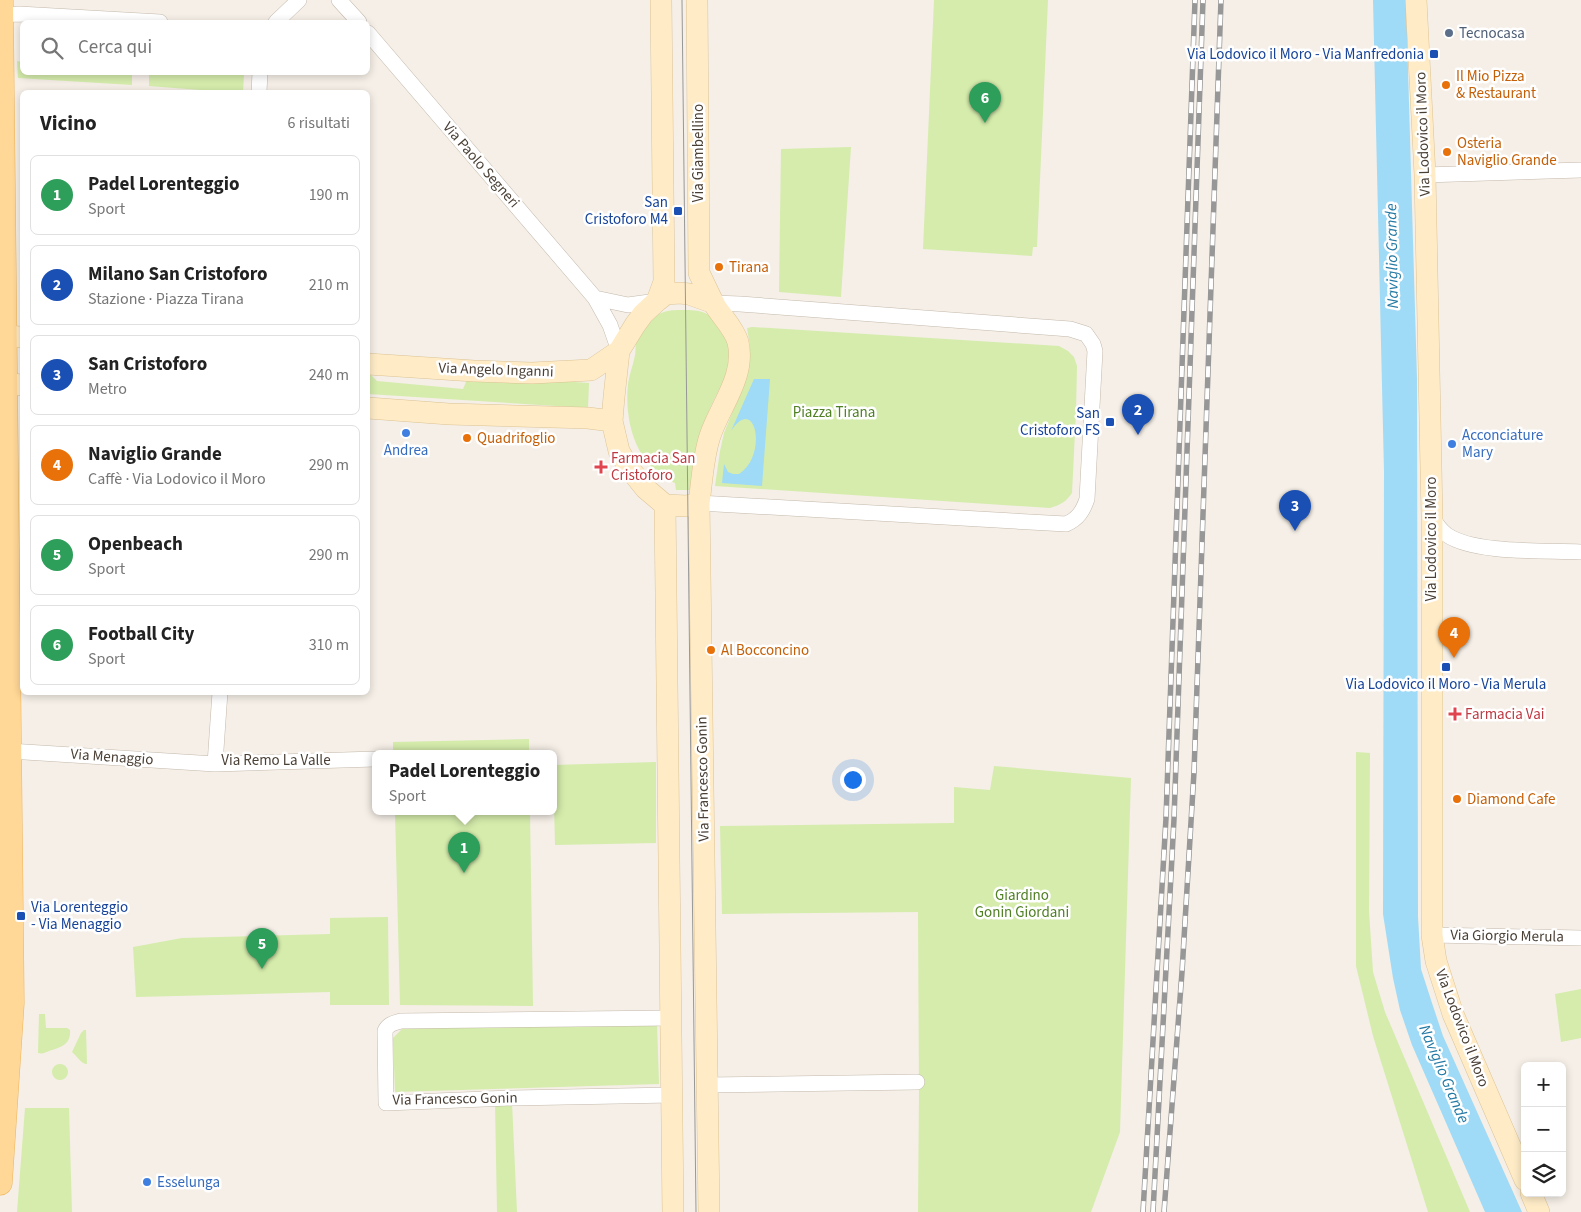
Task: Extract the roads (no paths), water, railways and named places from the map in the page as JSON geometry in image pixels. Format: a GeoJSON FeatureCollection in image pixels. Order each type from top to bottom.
{"type":"FeatureCollection","features":[{"type":"Feature","properties":{"kind":"main road"},"geometry":{"type":"LineString","coordinates":[[0,1183],[12,1003],[3,493],[9,384],[9,336],[1,162],[1,8]]}},
{"type":"Feature","properties":{"kind":"street"},"geometry":{"type":"LineString","coordinates":[[278,20],[299,0]]}},
{"type":"Feature","properties":{"kind":"street"},"geometry":{"type":"LineString","coordinates":[[339,0],[357,20]]}},
{"type":"Feature","properties":{"kind":"street"},"geometry":{"type":"LineString","coordinates":[[657,301],[664,282],[661,0]]}},
{"type":"Feature","properties":{"kind":"street","name":"Via Giambellino"},"geometry":{"type":"LineString","coordinates":[[697,0],[699,273],[714,304]]}},
{"type":"Feature","properties":{"kind":"street","name":"Via Lodovico il Moro"},"geometry":{"type":"LineString","coordinates":[[1416,0],[1425,176],[1432,518],[1439,542],[1432,935],[1436,961],[1453,1014],[1521,1171]]}},
{"type":"Feature","properties":{"kind":"street"},"geometry":{"type":"LineString","coordinates":[[1,8],[18,14],[124,20]]}},
{"type":"Feature","properties":{"kind":"street","name":"Via Paolo Segneri"},"geometry":{"type":"LineString","coordinates":[[370,35],[595,298],[610,325],[619,351]]}},
{"type":"Feature","properties":{"kind":"street"},"geometry":{"type":"LineString","coordinates":[[259,90],[260,75]]}},
{"type":"Feature","properties":{"kind":"street"},"geometry":{"type":"LineString","coordinates":[[1425,176],[1581,170]]}},
{"type":"Feature","properties":{"kind":"street"},"geometry":{"type":"LineString","coordinates":[[666,294],[689,294],[714,304],[740,304],[1018,325],[1074,330],[1086,334],[1094,344],[1095,351],[1087,499],[1081,514],[1074,521],[1066,524],[699,503],[687,506],[665,505],[645,488],[629,468],[619,451],[612,421],[619,351],[643,314],[666,294]]}},
{"type":"Feature","properties":{"kind":"street"},"geometry":{"type":"LineString","coordinates":[[595,298],[628,305],[657,301]]}},
{"type":"Feature","properties":{"kind":"street"},"geometry":{"type":"LineString","coordinates":[[699,503],[706,450],[739,365],[739,350],[735,335],[714,304]]}},
{"type":"Feature","properties":{"kind":"street","name":"Via Angelo Inganni"},"geometry":{"type":"LineString","coordinates":[[370,364],[523,373],[591,370],[619,351]]}},
{"type":"Feature","properties":{"kind":"street"},"geometry":{"type":"LineString","coordinates":[[370,408],[450,414],[588,418],[612,421]]}},
{"type":"Feature","properties":{"kind":"street","name":"Via Francesco Gonin"},"geometry":{"type":"LineString","coordinates":[[699,503],[710,1212]]}},
{"type":"Feature","properties":{"kind":"street"},"geometry":{"type":"LineString","coordinates":[[665,505],[673,1212]]}},
{"type":"Feature","properties":{"kind":"street"},"geometry":{"type":"LineString","coordinates":[[1439,542],[1463,542],[1486,548],[1581,552]]}},
{"type":"Feature","properties":{"kind":"street","name":"Via Remo La Valle"},"geometry":{"type":"LineString","coordinates":[[220,695],[215,764],[372,759]]}},
{"type":"Feature","properties":{"kind":"street","name":"Via Menaggio"},"geometry":{"type":"LineString","coordinates":[[9,751],[215,764]]}},
{"type":"Feature","properties":{"kind":"street","name":"Via Giorgio Merula"},"geometry":{"type":"LineString","coordinates":[[1432,935],[1581,938]]}},
{"type":"Feature","properties":{"kind":"street","name":"Via Francesco Gonin"},"geometry":{"type":"LineString","coordinates":[[671,1018],[401,1021],[391,1024],[385,1031],[385,1077],[386,1103],[672,1095]]}},
{"type":"Feature","properties":{"kind":"street"},"geometry":{"type":"LineString","coordinates":[[707,1085],[917,1082]]}},
{"type":"Feature","properties":{"kind":"street"},"geometry":{"type":"LineString","coordinates":[[1533,1197],[1539,1212]]}},
{"type":"Feature","properties":{"kind":"water"},"geometry":{"type":"Polygon","coordinates":[[[1373,0],[1406,0],[1417,379],[1418,917],[1421,969],[1443,1036],[1522,1212],[1485,1212],[1412,1045],[1400,1010],[1383,914],[1384,471],[1373,0]]]}},
{"type":"Feature","properties":{"kind":"water"},"geometry":{"type":"Polygon","coordinates":[[[754,379],[770,379],[762,486],[722,483],[724,464],[728,472],[739,474],[748,465],[754,454],[756,442],[752,423],[747,419],[740,421],[731,431],[754,379]]]}},
{"type":"Feature","properties":{"kind":"tram line"},"geometry":{"type":"LineString","coordinates":[[682,0],[696,1212]]}},
{"type":"Feature","properties":{"kind":"railway"},"geometry":{"type":"LineString","coordinates":[[1143,1212],[1166,818],[1195,0]]}},
{"type":"Feature","properties":{"kind":"railway"},"geometry":{"type":"LineString","coordinates":[[1153,1212],[1174,819],[1203,0]]}},
{"type":"Feature","properties":{"kind":"railway"},"geometry":{"type":"LineString","coordinates":[[1164,1212],[1182,972],[1194,772],[1221,0]]}},
{"type":"Feature","properties":{"kind":"place","name":"Tecnocasa"},"geometry":{"type":"Point","coordinates":[1449,33]}},
{"type":"Feature","properties":{"kind":"place","name":"Via Lodovico il Moro - Via Manfredonia"},"geometry":{"type":"Point","coordinates":[1434,54]}},
{"type":"Feature","properties":{"kind":"place","name":"Il Mio Pizza & Restaurant"},"geometry":{"type":"Point","coordinates":[1446,85]}},
{"type":"Feature","properties":{"kind":"place","name":"Football City"},"geometry":{"type":"Point","coordinates":[985,123]}},
{"type":"Feature","properties":{"kind":"place","name":"Osteria Naviglio Grande"},"geometry":{"type":"Point","coordinates":[1447,152]}},
{"type":"Feature","properties":{"kind":"place","name":"San Cristoforo M4"},"geometry":{"type":"Point","coordinates":[678,211]}},
{"type":"Feature","properties":{"kind":"place","name":"Tirana"},"geometry":{"type":"Point","coordinates":[719,267]}},
{"type":"Feature","properties":{"kind":"place","name":"San Cristoforo FS"},"geometry":{"type":"Point","coordinates":[1110,422]}},
{"type":"Feature","properties":{"kind":"place","name":"Andrea"},"geometry":{"type":"Point","coordinates":[406,433]}},
{"type":"Feature","properties":{"kind":"place","name":"Milano San Cristoforo"},"geometry":{"type":"Point","coordinates":[1138,435]}},
{"type":"Feature","properties":{"kind":"place","name":"Quadrifoglio"},"geometry":{"type":"Point","coordinates":[467,438]}},
{"type":"Feature","properties":{"kind":"place","name":"Acconciature Mary"},"geometry":{"type":"Point","coordinates":[1452,444]}},
{"type":"Feature","properties":{"kind":"place","name":"Farmacia San Cristoforo"},"geometry":{"type":"Point","coordinates":[601,467]}},
{"type":"Feature","properties":{"kind":"place","name":"San Cristoforo"},"geometry":{"type":"Point","coordinates":[1295,531]}},
{"type":"Feature","properties":{"kind":"place","name":"Al Bocconcino"},"geometry":{"type":"Point","coordinates":[711,650]}},
{"type":"Feature","properties":{"kind":"place","name":"Naviglio Grande"},"geometry":{"type":"Point","coordinates":[1454,658]}},
{"type":"Feature","properties":{"kind":"place","name":"Via Lodovico il Moro - Via Merula"},"geometry":{"type":"Point","coordinates":[1446,667]}},
{"type":"Feature","properties":{"kind":"place","name":"Farmacia Vai"},"geometry":{"type":"Point","coordinates":[1455,714]}},
{"type":"Feature","properties":{"kind":"place","name":"Diamond Cafe"},"geometry":{"type":"Point","coordinates":[1457,799]}},
{"type":"Feature","properties":{"kind":"place","name":"Padel Lorenteggio"},"geometry":{"type":"Point","coordinates":[464,873]}},
{"type":"Feature","properties":{"kind":"place","name":"Via Lorenteggio - Via Menaggio"},"geometry":{"type":"Point","coordinates":[21,916]}},
{"type":"Feature","properties":{"kind":"place","name":"Openbeach"},"geometry":{"type":"Point","coordinates":[262,969]}},
{"type":"Feature","properties":{"kind":"place","name":"Esselunga"},"geometry":{"type":"Point","coordinates":[147,1182]}},
{"type":"Feature","properties":{"kind":"park label","name":"Piazza Tirana"},"geometry":{"type":"Point","coordinates":[834,412]}},
{"type":"Feature","properties":{"kind":"park label","name":"Giardino Gonin Giordani"},"geometry":{"type":"Point","coordinates":[1022,904]}}]}
